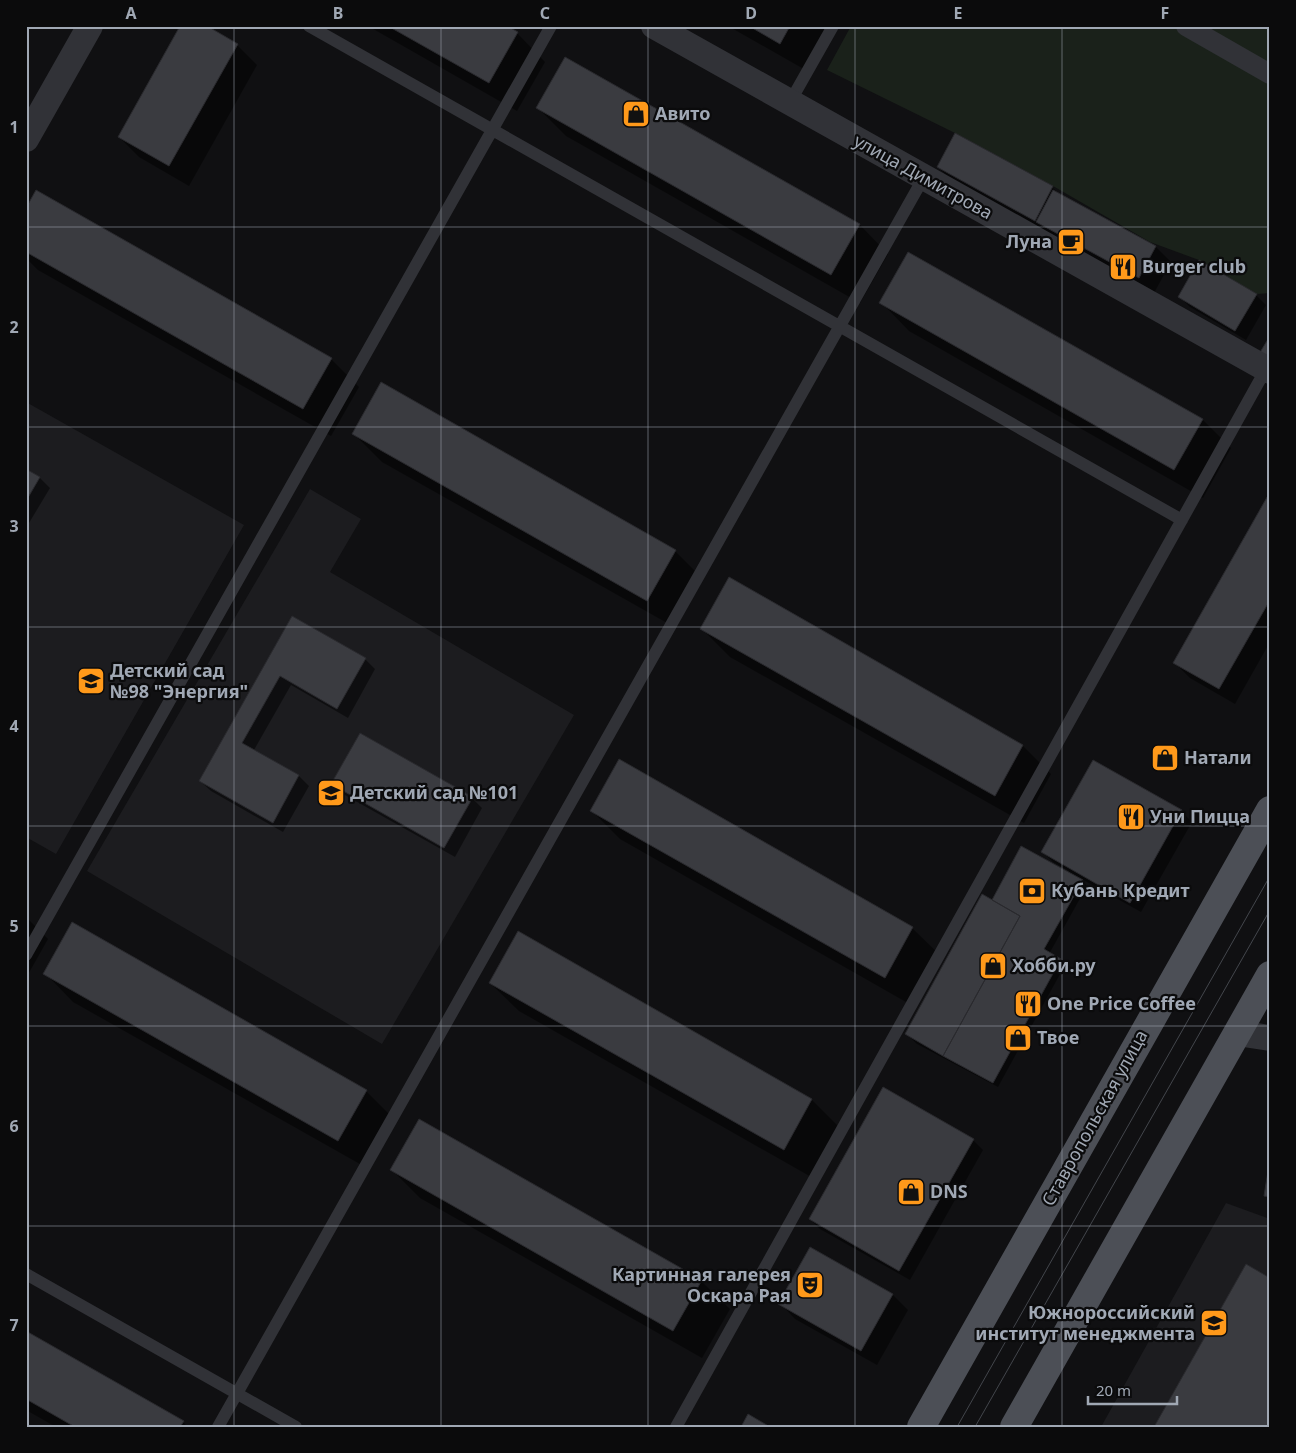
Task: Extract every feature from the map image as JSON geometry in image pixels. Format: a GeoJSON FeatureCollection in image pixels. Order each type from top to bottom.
{"type":"FeatureCollection","features":[{"type":"Feature","properties":{"kind":"main road","name":"Ставропольская улица"},"geometry":{"type":"LineString","coordinates":[[921,1427],[1270,810]]}},
{"type":"Feature","properties":{"kind":"main road"},"geometry":{"type":"LineString","coordinates":[[1014,1427],[1270,975]]}},
{"type":"Feature","properties":{"kind":"street"},"geometry":{"type":"LineString","coordinates":[[26,139],[90,26]]}},
{"type":"Feature","properties":{"kind":"street","name":"улица Димитрова"},"geometry":{"type":"LineString","coordinates":[[654,26],[790,102],[887,149],[924,177],[1268,370]]}},
{"type":"Feature","properties":{"kind":"street"},"geometry":{"type":"LineString","coordinates":[[1186,26],[1270,74]]}},
{"type":"Feature","properties":{"kind":"street"},"geometry":{"type":"LineString","coordinates":[[1236,1033],[1270,1038]]}},
{"type":"Feature","properties":{"kind":"lane"},"geometry":{"type":"LineString","coordinates":[[310,26],[1182,520]]}},
{"type":"Feature","properties":{"kind":"lane"},"geometry":{"type":"LineString","coordinates":[[26,955],[551,26]]}},
{"type":"Feature","properties":{"kind":"lane"},"geometry":{"type":"LineString","coordinates":[[790,102],[833,26]]}},
{"type":"Feature","properties":{"kind":"lane"},"geometry":{"type":"LineString","coordinates":[[218,1427],[924,177]]}},
{"type":"Feature","properties":{"kind":"lane"},"geometry":{"type":"LineString","coordinates":[[676,1427],[1182,520],[1268,370]]}},
{"type":"Feature","properties":{"kind":"lane"},"geometry":{"type":"LineString","coordinates":[[26,1274],[296,1427]]}},
{"type":"Feature","properties":{"kind":"shaded area"},"geometry":{"type":"Polygon","coordinates":[[[851,26],[1270,26],[1270,293],[1257,294],[1199,260],[1150,242],[1053,186],[955,133],[827,70],[851,26]]]}},
{"type":"Feature","properties":{"kind":"shaded area","name":"Детский сад №98 \"Энергия\""},"geometry":{"type":"Polygon","coordinates":[[[26,402],[244,525],[56,854],[26,837],[26,402]]]}},
{"type":"Feature","properties":{"kind":"shaded area","name":"Детский сад №101"},"geometry":{"type":"Polygon","coordinates":[[[310,489],[361,519],[330,572],[574,715],[382,1044],[87,871],[310,489]]]}},
{"type":"Feature","properties":{"kind":"shaded area","name":"Южнороссийский институт менеджмента"},"geometry":{"type":"Polygon","coordinates":[[[1226,1203],[1270,1219],[1270,1427],[1101,1427],[1226,1203]]]}},
{"type":"Feature","properties":{"kind":"building"},"geometry":{"type":"Polygon","coordinates":[[[180,26],[207,26],[238,44],[169,166],[118,137],[180,26]]]}},
{"type":"Feature","properties":{"kind":"building"},"geometry":{"type":"Polygon","coordinates":[[[388,26],[507,26],[518,32],[489,83],[388,26]]]}},
{"type":"Feature","properties":{"kind":"building"},"geometry":{"type":"Polygon","coordinates":[[[749,26],[790,26],[780,44],[749,26]]]}},
{"type":"Feature","properties":{"kind":"building"},"geometry":{"type":"Polygon","coordinates":[[[565,57],[860,224],[831,275],[536,108],[565,57]]]}},
{"type":"Feature","properties":{"kind":"building"},"geometry":{"type":"Polygon","coordinates":[[[955,133],[1053,186],[1035,221],[937,167],[955,133]]]}},
{"type":"Feature","properties":{"kind":"building"},"geometry":{"type":"Polygon","coordinates":[[[36,190],[332,358],[303,409],[26,252],[26,208],[36,190]]]}},
{"type":"Feature","properties":{"kind":"building"},"geometry":{"type":"Polygon","coordinates":[[[1053,190],[1156,246],[1139,278],[1036,222],[1053,190]]]}},
{"type":"Feature","properties":{"kind":"building"},"geometry":{"type":"Polygon","coordinates":[[[908,252],[1203,419],[1174,470],[879,303],[908,252]]]}},
{"type":"Feature","properties":{"kind":"building"},"geometry":{"type":"Polygon","coordinates":[[[1199,260],[1257,294],[1235,331],[1178,297],[1199,260]]]}},
{"type":"Feature","properties":{"kind":"building"},"geometry":{"type":"Polygon","coordinates":[[[1270,336],[1270,360],[1259,354],[1270,336]]]}},
{"type":"Feature","properties":{"kind":"building"},"geometry":{"type":"Polygon","coordinates":[[[381,382],[676,550],[647,601],[352,434],[381,382]]]}},
{"type":"Feature","properties":{"kind":"building"},"geometry":{"type":"Polygon","coordinates":[[[26,469],[40,477],[26,501],[26,469]]]}},
{"type":"Feature","properties":{"kind":"building"},"geometry":{"type":"Polygon","coordinates":[[[1270,492],[1270,600],[1219,689],[1173,663],[1270,492]]]}},
{"type":"Feature","properties":{"kind":"building"},"geometry":{"type":"Polygon","coordinates":[[[729,577],[1023,745],[995,796],[700,629],[729,577]]]}},
{"type":"Feature","properties":{"kind":"building"},"geometry":{"type":"Polygon","coordinates":[[[292,616],[366,658],[337,709],[280,676],[242,743],[299,775],[273,823],[199,781],[292,616]]]}},
{"type":"Feature","properties":{"kind":"building"},"geometry":{"type":"Polygon","coordinates":[[[360,733],[473,797],[444,848],[331,784],[360,733]]]}},
{"type":"Feature","properties":{"kind":"building"},"geometry":{"type":"Polygon","coordinates":[[[619,759],[913,927],[885,978],[590,811],[619,759]]]}},
{"type":"Feature","properties":{"kind":"building"},"geometry":{"type":"Polygon","coordinates":[[[1093,760],[1182,810],[1130,903],[1041,852],[1093,760]]]}},
{"type":"Feature","properties":{"kind":"building"},"geometry":{"type":"Polygon","coordinates":[[[1021,846],[1083,880],[1044,949],[1061,959],[993,1083],[943,1056],[1020,916],[992,900],[1021,846]]]}},
{"type":"Feature","properties":{"kind":"building"},"geometry":{"type":"Polygon","coordinates":[[[982,894],[1020,916],[943,1056],[905,1034],[982,894]]]}},
{"type":"Feature","properties":{"kind":"building"},"geometry":{"type":"Polygon","coordinates":[[[72,922],[367,1090],[338,1141],[43,974],[72,922]]]}},
{"type":"Feature","properties":{"kind":"building"},"geometry":{"type":"Polygon","coordinates":[[[518,931],[812,1099],[784,1150],[489,983],[518,931]]]}},
{"type":"Feature","properties":{"kind":"building"},"geometry":{"type":"Polygon","coordinates":[[[883,1087],[974,1139],[899,1271],[809,1219],[883,1087]]]}},
{"type":"Feature","properties":{"kind":"building"},"geometry":{"type":"Polygon","coordinates":[[[419,1119],[702,1280],[673,1331],[390,1170],[419,1119]]]}},
{"type":"Feature","properties":{"kind":"building"},"geometry":{"type":"Polygon","coordinates":[[[1270,1159],[1270,1197],[1264,1196],[1270,1159]]]}},
{"type":"Feature","properties":{"kind":"building"},"geometry":{"type":"Polygon","coordinates":[[[810,1247],[893,1294],[861,1351],[778,1304],[810,1247]]]}},
{"type":"Feature","properties":{"kind":"building"},"geometry":{"type":"Polygon","coordinates":[[[1246,1264],[1270,1278],[1270,1427],[1154,1427],[1246,1264]]]}},
{"type":"Feature","properties":{"kind":"building"},"geometry":{"type":"Polygon","coordinates":[[[26,1331],[184,1421],[180,1427],[75,1427],[26,1399],[26,1331]]]}},
{"type":"Feature","properties":{"kind":"building"},"geometry":{"type":"Polygon","coordinates":[[[748,1414],[770,1427],[741,1427],[748,1414]]]}},
{"type":"Feature","properties":{"kind":"tram line"},"geometry":{"type":"LineString","coordinates":[[957,1427],[1270,876]]}},
{"type":"Feature","properties":{"kind":"tram line"},"geometry":{"type":"LineString","coordinates":[[975,1427],[1270,910]]}},
{"type":"Feature","properties":{"kind":"place","name":"Авито"},"geometry":{"type":"Point","coordinates":[636,114]}},
{"type":"Feature","properties":{"kind":"place","name":"Луна"},"geometry":{"type":"Point","coordinates":[1071,242]}},
{"type":"Feature","properties":{"kind":"place","name":"Burger club"},"geometry":{"type":"Point","coordinates":[1123,267]}},
{"type":"Feature","properties":{"kind":"place","name":"Детский сад №98 \"Энергия\""},"geometry":{"type":"Point","coordinates":[91,681]}},
{"type":"Feature","properties":{"kind":"place","name":"Натали"},"geometry":{"type":"Point","coordinates":[1165,758]}},
{"type":"Feature","properties":{"kind":"place","name":"Детский сад №101"},"geometry":{"type":"Point","coordinates":[331,793]}},
{"type":"Feature","properties":{"kind":"place","name":"Уни Пицца"},"geometry":{"type":"Point","coordinates":[1131,817]}},
{"type":"Feature","properties":{"kind":"place","name":"Кубань Кредит"},"geometry":{"type":"Point","coordinates":[1032,891]}},
{"type":"Feature","properties":{"kind":"place","name":"Хобби.ру"},"geometry":{"type":"Point","coordinates":[993,966]}},
{"type":"Feature","properties":{"kind":"place","name":"One Price Coffee"},"geometry":{"type":"Point","coordinates":[1028,1004]}},
{"type":"Feature","properties":{"kind":"place","name":"Твое"},"geometry":{"type":"Point","coordinates":[1018,1038]}},
{"type":"Feature","properties":{"kind":"place","name":"DNS"},"geometry":{"type":"Point","coordinates":[911,1192]}},
{"type":"Feature","properties":{"kind":"place","name":"Картинная галерея Оскара Рая"},"geometry":{"type":"Point","coordinates":[810,1285]}},
{"type":"Feature","properties":{"kind":"place","name":"Южнороссийский институт менеджмента"},"geometry":{"type":"Point","coordinates":[1214,1323]}}]}
